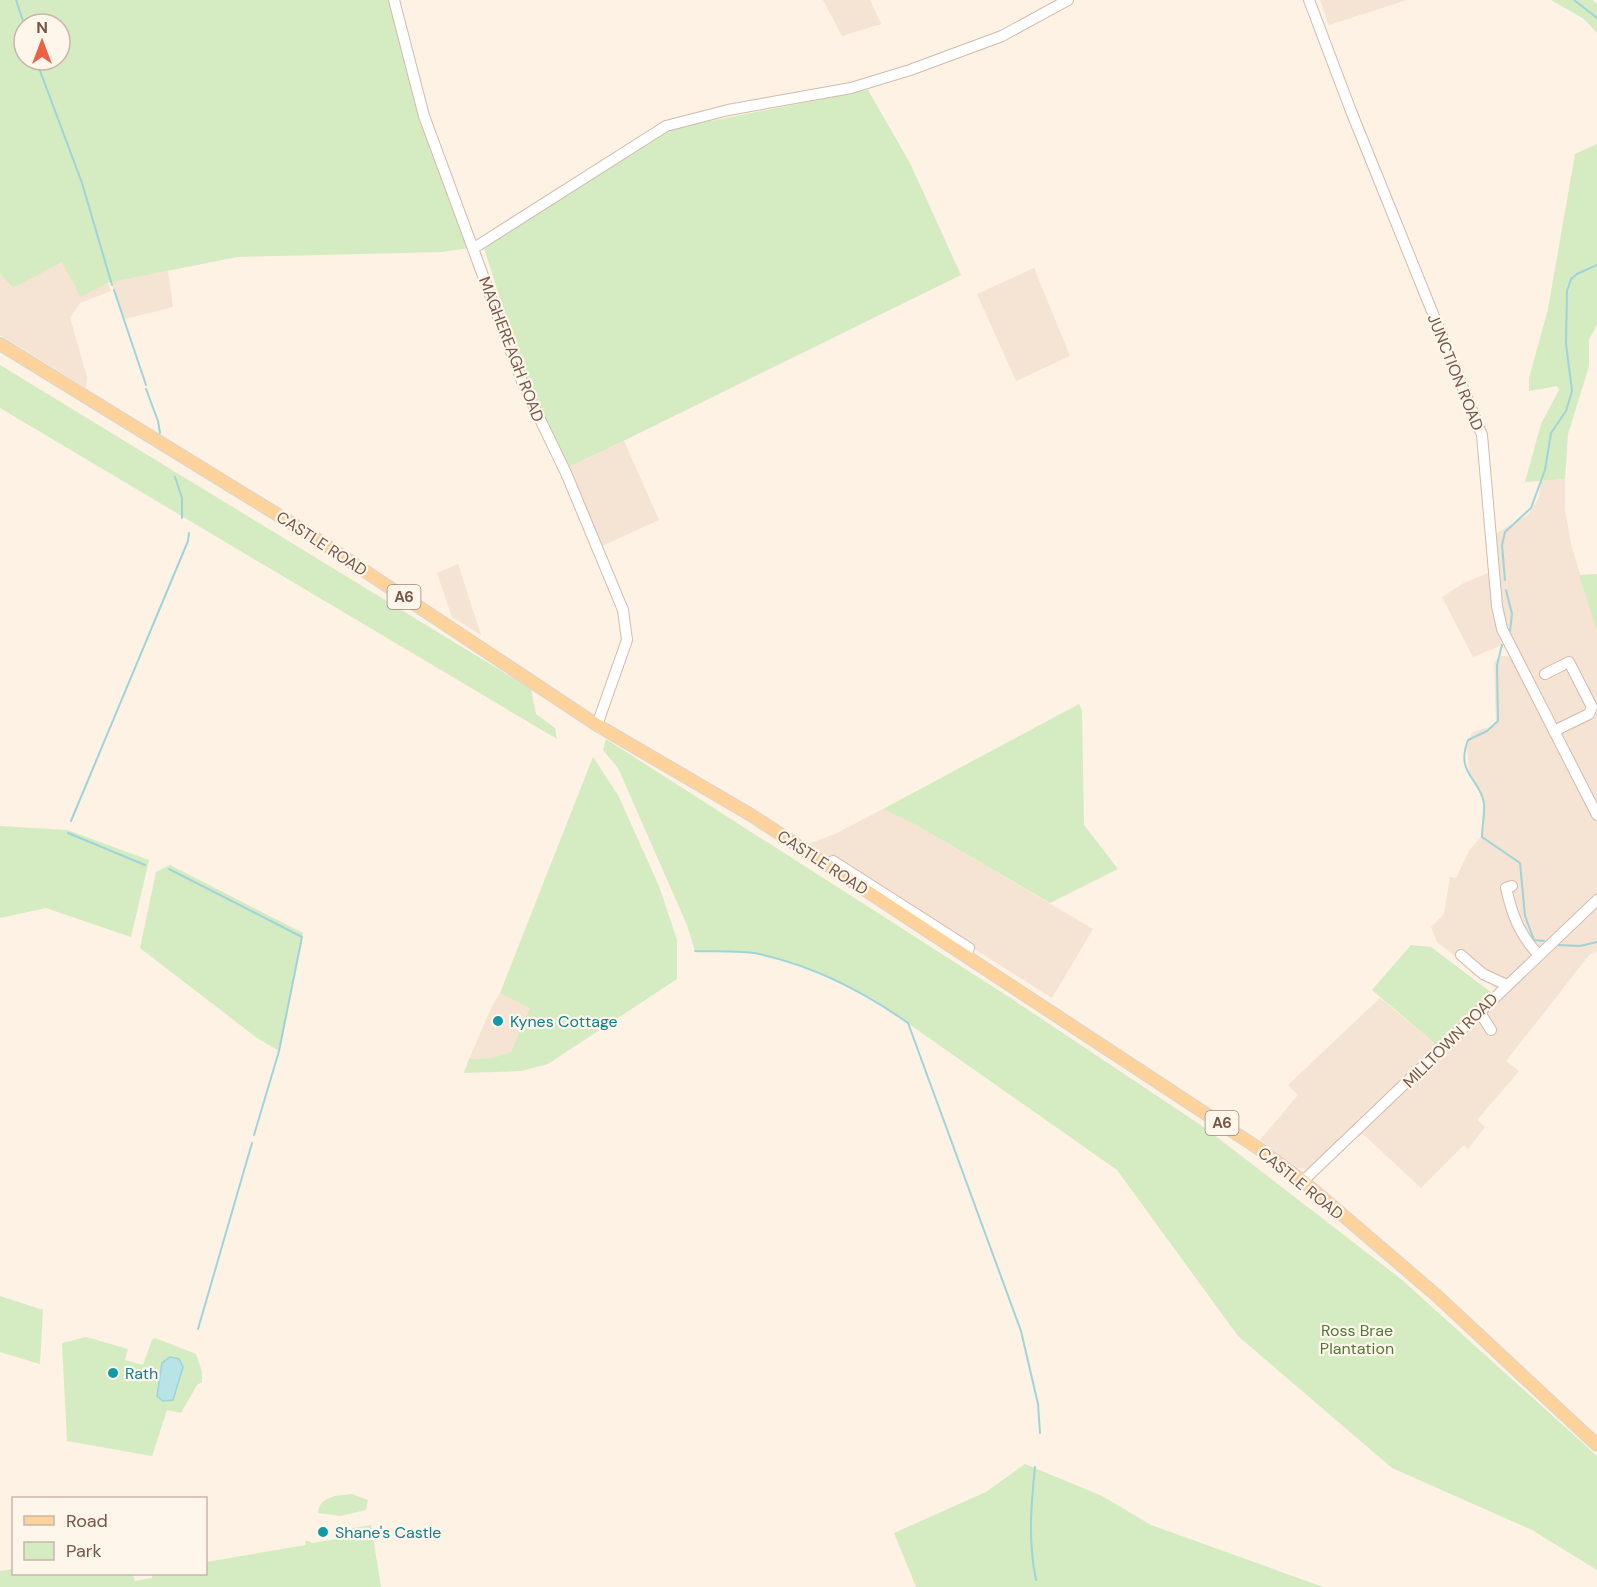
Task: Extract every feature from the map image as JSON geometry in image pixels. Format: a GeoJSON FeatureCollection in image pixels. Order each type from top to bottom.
{"type":"FeatureCollection","features":[{"type":"Feature","properties":{"kind":"main road","name":"CASTLE ROAD"},"geometry":{"type":"LineString","coordinates":[[0,344],[309,534],[597,725],[862,883],[940,934],[966,955],[1190,1101],[1303,1181],[1436,1295],[1597,1445]]}},
{"type":"Feature","properties":{"kind":"street","name":"MAGHEREAGH ROAD"},"geometry":{"type":"LineString","coordinates":[[394,0],[424,116],[523,384],[566,472],[623,610],[627,640],[597,725]]}},
{"type":"Feature","properties":{"kind":"street"},"geometry":{"type":"LineString","coordinates":[[474,248],[666,126],[728,110],[851,88],[905,72],[1002,36],[1068,0]]}},
{"type":"Feature","properties":{"kind":"street","name":"JUNCTION ROAD"},"geometry":{"type":"LineString","coordinates":[[1309,0],[1351,111],[1482,435],[1497,606],[1502,629],[1597,815]]}},
{"type":"Feature","properties":{"kind":"street"},"geometry":{"type":"LineString","coordinates":[[1545,674],[1567,657],[1591,704],[1591,711],[1554,731]]}},
{"type":"Feature","properties":{"kind":"street"},"geometry":{"type":"LineString","coordinates":[[1512,886],[1506,888],[1516,924],[1522,936],[1538,954]]}},
{"type":"Feature","properties":{"kind":"street","name":"MILLTOWN ROAD"},"geometry":{"type":"LineString","coordinates":[[1303,1181],[1597,900]]}},
{"type":"Feature","properties":{"kind":"street"},"geometry":{"type":"LineString","coordinates":[[1461,955],[1474,961],[1483,974],[1507,985]]}},
{"type":"Feature","properties":{"kind":"street"},"geometry":{"type":"LineString","coordinates":[[1479,1011],[1491,1030]]}},
{"type":"Feature","properties":{"kind":"shaded area"},"geometry":{"type":"Polygon","coordinates":[[[823,0],[870,0],[881,24],[842,36],[823,0]]]}},
{"type":"Feature","properties":{"kind":"shaded area"},"geometry":{"type":"Polygon","coordinates":[[[1320,0],[1407,0],[1329,25],[1320,0]]]}},
{"type":"Feature","properties":{"kind":"shaded area"},"geometry":{"type":"Polygon","coordinates":[[[93,245],[111,291],[80,303],[70,318],[87,377],[86,388],[0,335],[0,274],[13,288],[93,245]]]}},
{"type":"Feature","properties":{"kind":"shaded area"},"geometry":{"type":"Polygon","coordinates":[[[1034,268],[1070,356],[1016,381],[977,294],[1034,268]]]}},
{"type":"Feature","properties":{"kind":"shaded area"},"geometry":{"type":"Polygon","coordinates":[[[168,271],[173,307],[125,319],[111,282],[168,271]]]}},
{"type":"Feature","properties":{"kind":"shaded area"},"geometry":{"type":"Polygon","coordinates":[[[624,441],[659,520],[602,546],[569,467],[624,441]]]}},
{"type":"Feature","properties":{"kind":"shaded area"},"geometry":{"type":"Polygon","coordinates":[[[1565,479],[1565,509],[1571,544],[1597,631],[1597,951],[1590,954],[1506,1061],[1519,1071],[1477,1120],[1485,1127],[1468,1149],[1464,1145],[1421,1188],[1363,1134],[1325,1153],[1307,1169],[1298,1168],[1260,1140],[1298,1095],[1288,1085],[1380,998],[1438,1046],[1503,994],[1437,942],[1431,927],[1444,914],[1450,877],[1456,878],[1469,851],[1481,837],[1484,801],[1469,771],[1467,747],[1472,732],[1496,725],[1494,662],[1501,656],[1520,657],[1503,615],[1495,534],[1528,515],[1539,497],[1541,481],[1565,479]]]}},
{"type":"Feature","properties":{"kind":"shaded area"},"geometry":{"type":"Polygon","coordinates":[[[458,564],[481,635],[452,617],[437,573],[458,564]]]}},
{"type":"Feature","properties":{"kind":"shaded area"},"geometry":{"type":"Polygon","coordinates":[[[1488,573],[1494,622],[1502,645],[1473,657],[1442,597],[1464,583],[1488,573]]]}},
{"type":"Feature","properties":{"kind":"shaded area"},"geometry":{"type":"Polygon","coordinates":[[[883,809],[918,826],[1093,929],[1052,998],[808,844],[835,834],[883,809]]]}},
{"type":"Feature","properties":{"kind":"shaded area"},"geometry":{"type":"Polygon","coordinates":[[[500,993],[531,1008],[511,1052],[492,1058],[469,1059],[492,1006],[500,993]]]}},
{"type":"Feature","properties":{"kind":"green space"},"geometry":{"type":"Polygon","coordinates":[[[0,0],[388,0],[427,137],[469,248],[442,252],[237,257],[107,283],[81,297],[62,262],[13,288],[0,274],[0,0]]]}},
{"type":"Feature","properties":{"kind":"green space"},"geometry":{"type":"Polygon","coordinates":[[[1551,0],[1592,0],[1597,4],[1597,33],[1584,19],[1551,0]]]}},
{"type":"Feature","properties":{"kind":"green space"},"geometry":{"type":"Polygon","coordinates":[[[868,90],[910,163],[961,275],[569,467],[528,387],[484,248],[670,129],[868,90]]]}},
{"type":"Feature","properties":{"kind":"green space"},"geometry":{"type":"Polygon","coordinates":[[[1597,144],[1597,324],[1589,340],[1589,366],[1568,434],[1565,479],[1525,482],[1541,424],[1559,390],[1557,386],[1529,391],[1529,378],[1548,309],[1575,154],[1597,144]]]}},
{"type":"Feature","properties":{"kind":"green space"},"geometry":{"type":"Polygon","coordinates":[[[0,365],[531,689],[536,714],[555,728],[557,739],[0,408],[0,365]]]}},
{"type":"Feature","properties":{"kind":"green space"},"geometry":{"type":"Polygon","coordinates":[[[1597,574],[1597,631],[1579,575],[1597,574]]]}},
{"type":"Feature","properties":{"kind":"green space"},"geometry":{"type":"Polygon","coordinates":[[[1079,704],[1082,710],[1084,825],[1118,869],[1050,903],[918,826],[883,809],[1079,704]]]}},
{"type":"Feature","properties":{"kind":"green space","name":"Ross Brae Plantation"},"geometry":{"type":"Polygon","coordinates":[[[606,739],[1009,997],[1205,1128],[1401,1279],[1597,1456],[1597,1570],[1532,1530],[1392,1468],[1238,1336],[1117,1170],[872,998],[809,968],[757,953],[695,951],[687,925],[618,768],[603,750],[606,739]]]}},
{"type":"Feature","properties":{"kind":"green space"},"geometry":{"type":"Polygon","coordinates":[[[593,757],[618,795],[659,886],[677,940],[677,979],[548,1064],[521,1071],[464,1073],[469,1059],[492,1058],[511,1052],[530,1008],[500,993],[593,757]]]}},
{"type":"Feature","properties":{"kind":"green space"},"geometry":{"type":"Polygon","coordinates":[[[0,826],[67,830],[149,860],[131,937],[46,908],[0,918],[0,826]]]}},
{"type":"Feature","properties":{"kind":"green space"},"geometry":{"type":"Polygon","coordinates":[[[170,865],[303,933],[279,1051],[257,1038],[140,948],[156,872],[170,865]]]}},
{"type":"Feature","properties":{"kind":"green space"},"geometry":{"type":"Polygon","coordinates":[[[1411,945],[1431,947],[1492,993],[1438,1046],[1372,990],[1411,945]]]}},
{"type":"Feature","properties":{"kind":"green space"},"geometry":{"type":"Polygon","coordinates":[[[0,1296],[43,1310],[40,1364],[0,1352],[0,1296]]]}},
{"type":"Feature","properties":{"kind":"green space"},"geometry":{"type":"Polygon","coordinates":[[[86,1337],[128,1349],[125,1360],[143,1365],[152,1340],[155,1338],[196,1354],[202,1372],[202,1382],[197,1385],[181,1413],[167,1410],[152,1456],[67,1441],[62,1343],[86,1337]]]}},
{"type":"Feature","properties":{"kind":"green space"},"geometry":{"type":"Polygon","coordinates":[[[1025,1464],[1102,1496],[1151,1525],[1323,1587],[916,1587],[894,1533],[986,1492],[1025,1464]]]}},
{"type":"Feature","properties":{"kind":"green space"},"geometry":{"type":"Polygon","coordinates":[[[352,1494],[368,1500],[366,1510],[340,1516],[318,1513],[319,1507],[326,1500],[352,1494]]]}},
{"type":"Feature","properties":{"kind":"green space"},"geometry":{"type":"Polygon","coordinates":[[[371,1525],[381,1587],[0,1587],[0,1571],[12,1569],[12,1575],[133,1575],[135,1581],[152,1578],[152,1575],[207,1575],[207,1562],[306,1545],[305,1541],[312,1543],[337,1539],[336,1531],[371,1525]]]}},
{"type":"Feature","properties":{"kind":"water"},"geometry":{"type":"Polygon","coordinates":[[[170,1357],[179,1359],[183,1367],[173,1400],[163,1401],[157,1396],[162,1363],[170,1357]]]}},
{"type":"Feature","properties":{"kind":"waterway"},"geometry":{"type":"LineString","coordinates":[[16,0],[20,12]]}},
{"type":"Feature","properties":{"kind":"waterway"},"geometry":{"type":"LineString","coordinates":[[1574,0],[1597,18]]}},
{"type":"Feature","properties":{"kind":"waterway"},"geometry":{"type":"LineString","coordinates":[[40,72],[82,183],[112,285]]}},
{"type":"Feature","properties":{"kind":"waterway"},"geometry":{"type":"LineString","coordinates":[[1505,580],[1502,545],[1505,532],[1531,508],[1545,470],[1551,433],[1566,411],[1572,391],[1566,344],[1567,291],[1571,279],[1597,265]]}},
{"type":"Feature","properties":{"kind":"waterway"},"geometry":{"type":"LineString","coordinates":[[114,290],[146,385]]}},
{"type":"Feature","properties":{"kind":"waterway"},"geometry":{"type":"LineString","coordinates":[[146,389],[160,433]]}},
{"type":"Feature","properties":{"kind":"waterway"},"geometry":{"type":"LineString","coordinates":[[175,477],[182,498],[182,518]]}},
{"type":"Feature","properties":{"kind":"waterway"},"geometry":{"type":"LineString","coordinates":[[71,821],[188,541],[189,533]]}},
{"type":"Feature","properties":{"kind":"waterway"},"geometry":{"type":"LineString","coordinates":[[1506,590],[1512,614],[1510,631]]}},
{"type":"Feature","properties":{"kind":"waterway"},"geometry":{"type":"LineString","coordinates":[[1502,645],[1497,665],[1498,721],[1487,731],[1468,740],[1464,761],[1484,803],[1482,837],[1520,863],[1525,916],[1534,940],[1544,941]]}},
{"type":"Feature","properties":{"kind":"waterway"},"geometry":{"type":"LineString","coordinates":[[68,833],[145,865]]}},
{"type":"Feature","properties":{"kind":"waterway"},"geometry":{"type":"LineString","coordinates":[[169,869],[302,937],[279,1051],[254,1135]]}},
{"type":"Feature","properties":{"kind":"waterway"},"geometry":{"type":"LineString","coordinates":[[1557,945],[1580,946],[1597,942]]}},
{"type":"Feature","properties":{"kind":"waterway"},"geometry":{"type":"LineString","coordinates":[[695,951],[759,954],[799,965],[856,990],[908,1023],[1021,1331],[1038,1404],[1040,1433]]}},
{"type":"Feature","properties":{"kind":"waterway"},"geometry":{"type":"LineString","coordinates":[[198,1329],[252,1143]]}},
{"type":"Feature","properties":{"kind":"waterway"},"geometry":{"type":"LineString","coordinates":[[1035,1467],[1031,1537],[1036,1580]]}},
{"type":"Feature","properties":{"kind":"place","name":"Kynes Cottage"},"geometry":{"type":"Point","coordinates":[498,1021]}},
{"type":"Feature","properties":{"kind":"place","name":"Rath"},"geometry":{"type":"Point","coordinates":[113,1373]}},
{"type":"Feature","properties":{"kind":"place","name":"Shane's Castle"},"geometry":{"type":"Point","coordinates":[323,1532]}}]}
